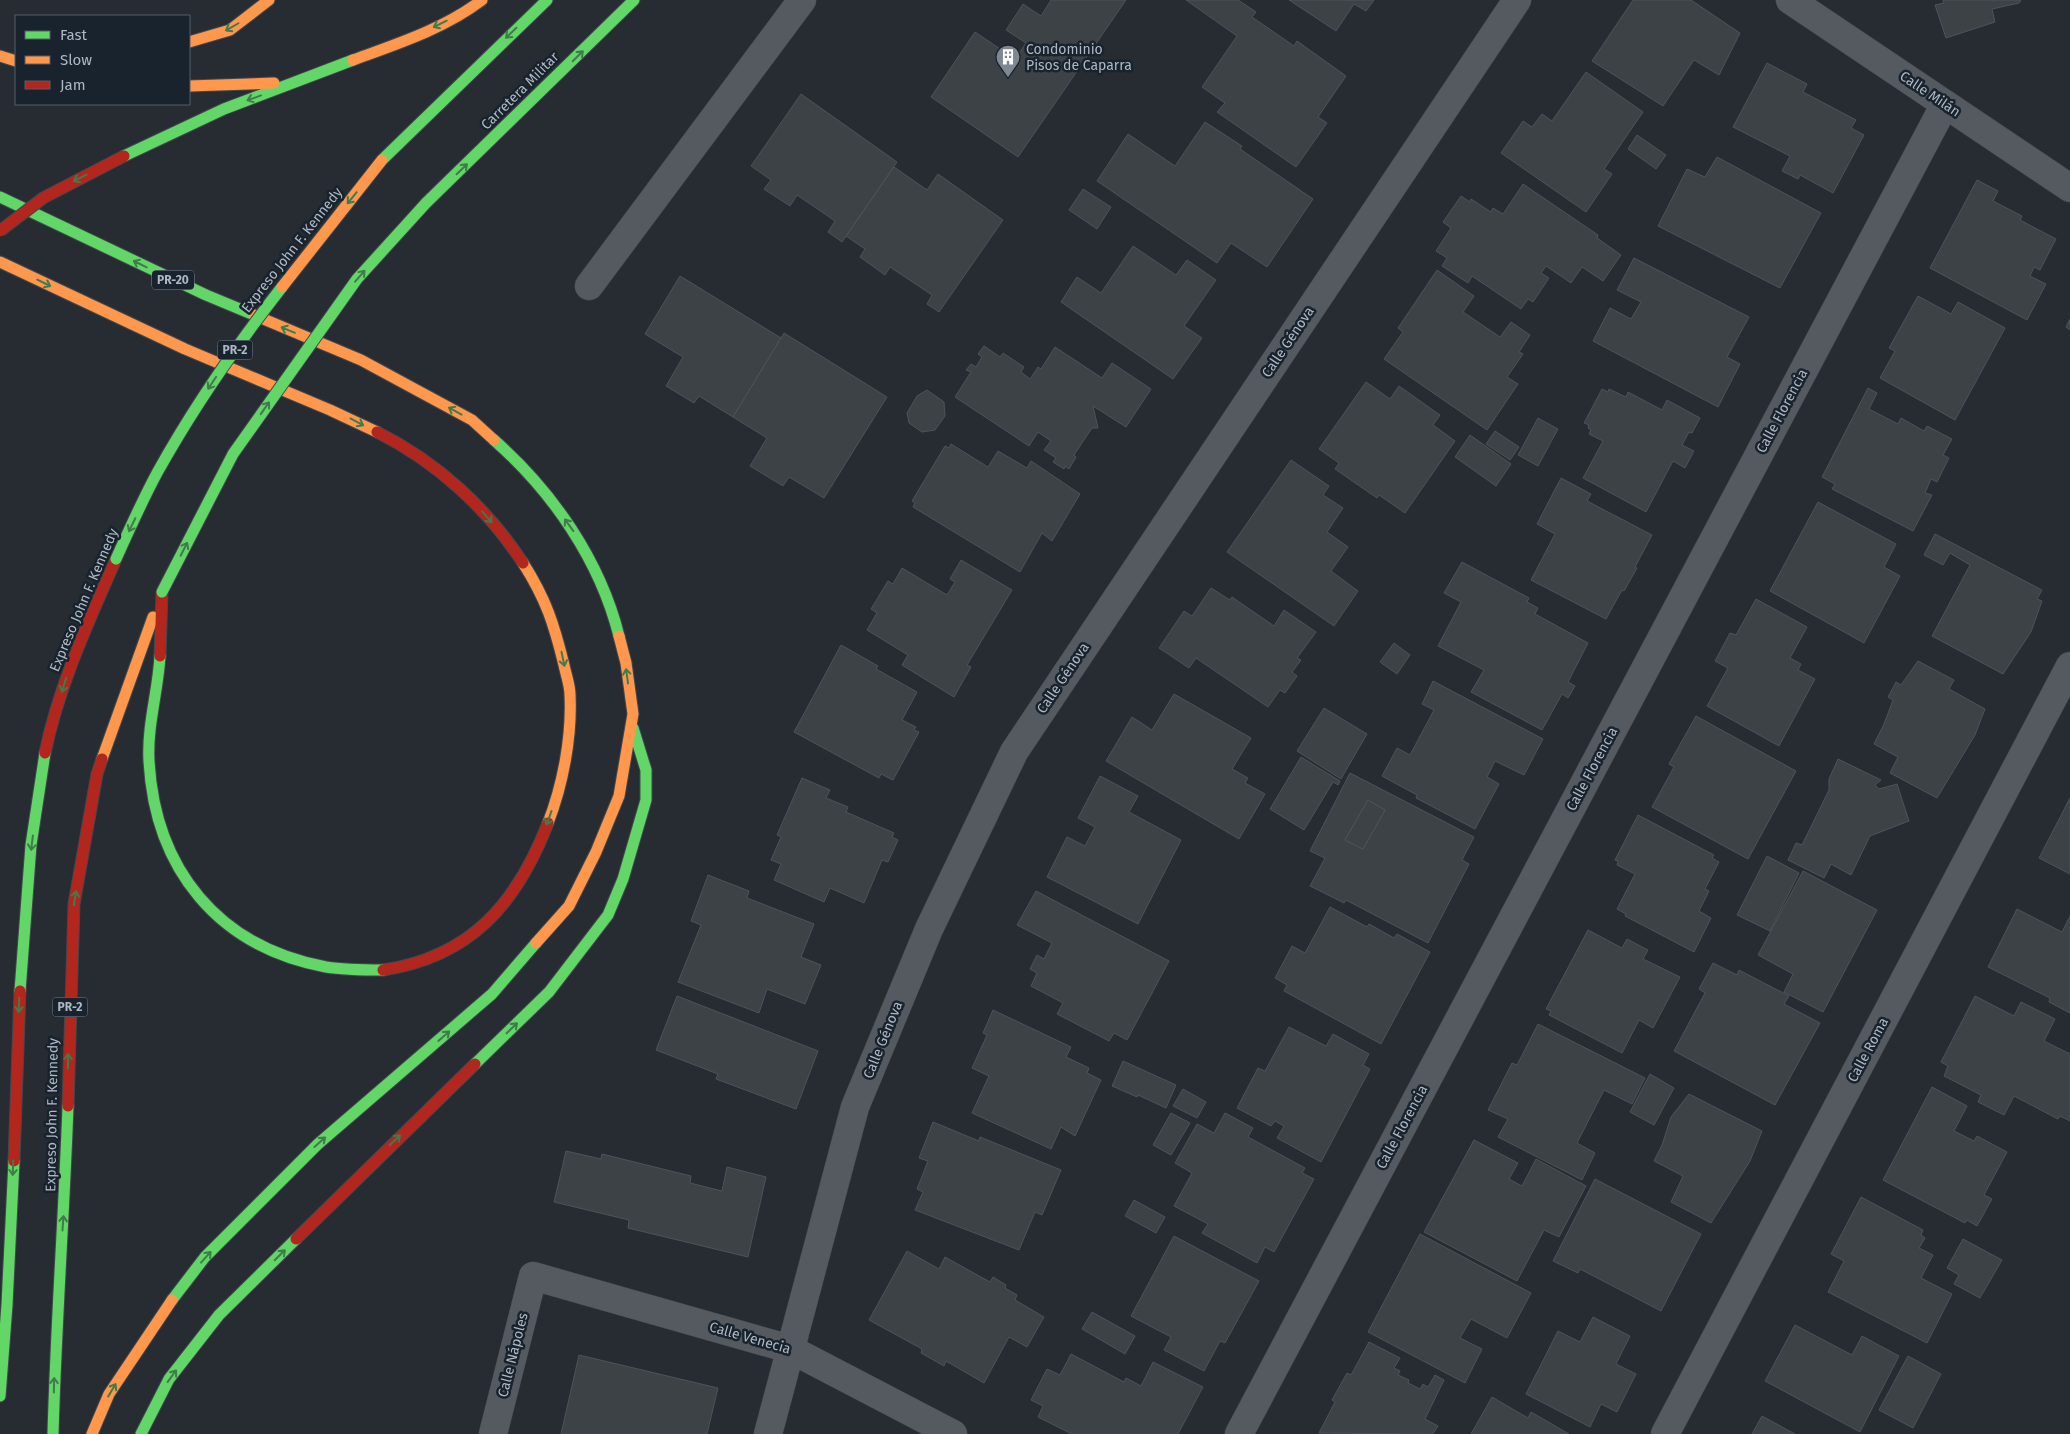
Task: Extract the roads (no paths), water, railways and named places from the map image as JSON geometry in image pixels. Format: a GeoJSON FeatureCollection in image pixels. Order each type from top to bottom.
{"type":"FeatureCollection","features":[{"type":"Feature","properties":{"kind":"highway"},"geometry":{"type":"LineString","coordinates":[[190,42],[230,30],[269,0]]}},
{"type":"Feature","properties":{"kind":"highway"},"geometry":{"type":"LineString","coordinates":[[0,231],[43,198],[124,156],[224,109],[355,58],[407,40],[465,12],[482,0]]}},
{"type":"Feature","properties":{"kind":"highway","name":"Expreso John F. Kennedy"},"geometry":{"type":"LineString","coordinates":[[0,1396],[11,1235],[23,923],[34,825],[49,734],[71,660],[116,559],[162,464],[211,385],[271,299],[382,160],[547,0]]}},
{"type":"Feature","properties":{"kind":"highway","name":"Carretera Militar"},"geometry":{"type":"LineString","coordinates":[[426,203],[634,0]]}},
{"type":"Feature","properties":{"kind":"highway"},"geometry":{"type":"LineString","coordinates":[[0,56],[15,61]]}},
{"type":"Feature","properties":{"kind":"highway"},"geometry":{"type":"LineString","coordinates":[[190,86],[300,81]]}},
{"type":"Feature","properties":{"kind":"highway","name":"PR-20"},"geometry":{"type":"LineString","coordinates":[[0,197],[206,295],[350,355],[472,420],[506,450],[548,497],[576,534],[600,582],[614,619],[626,663],[633,714],[632,724]]}},
{"type":"Feature","properties":{"kind":"highway","name":"Expreso John F. Kennedy"},"geometry":{"type":"LineString","coordinates":[[53,1434],[54,1348],[65,1194],[74,904],[97,774],[162,592],[233,454],[357,279],[426,203]]}},
{"type":"Feature","properties":{"kind":"highway"},"geometry":{"type":"LineString","coordinates":[[0,262],[120,320],[346,417],[422,458],[456,485],[484,513],[506,539],[543,600],[558,634],[570,692],[568,739],[557,797],[535,856],[509,897],[481,930],[448,953],[403,969],[361,972],[317,966],[282,956],[241,935],[214,914],[194,892],[175,866],[163,837],[154,795],[149,756],[150,717],[159,676],[162,592]]}},
{"type":"Feature","properties":{"kind":"highway"},"geometry":{"type":"LineString","coordinates":[[92,1434],[109,1394],[165,1309],[205,1257],[318,1144],[492,994],[569,906],[596,852],[619,796],[632,724]]}},
{"type":"Feature","properties":{"kind":"highway"},"geometry":{"type":"LineString","coordinates":[[141,1434],[169,1380],[219,1315],[549,992],[579,956],[608,915],[623,879],[646,800],[646,770],[632,724]]}},
{"type":"Feature","properties":{"kind":"street"},"geometry":{"type":"LineString","coordinates":[[589,286],[802,0]]}},
{"type":"Feature","properties":{"kind":"street","name":"Calle Génova"},"geometry":{"type":"LineString","coordinates":[[768,1434],[855,1107],[929,929],[1014,752],[1517,0]]}},
{"type":"Feature","properties":{"kind":"street","name":"Calle Milán"},"geometry":{"type":"LineString","coordinates":[[1790,0],[2070,188]]}},
{"type":"Feature","properties":{"kind":"street","name":"Calle Florencia"},"geometry":{"type":"LineString","coordinates":[[1239,1434],[1945,104]]}},
{"type":"Feature","properties":{"kind":"street","name":"Calle Roma"},"geometry":{"type":"LineString","coordinates":[[1666,1434],[2070,666]]}},
{"type":"Feature","properties":{"kind":"street","name":"Calle Venecia"},"geometry":{"type":"LineString","coordinates":[[533,1276],[790,1348],[953,1434]]}},
{"type":"Feature","properties":{"kind":"street","name":"Calle Nápoles"},"geometry":{"type":"LineString","coordinates":[[494,1434],[533,1276]]}},
{"type":"Feature","properties":{"kind":"place","name":"Condominio Pisos de Caparra"},"geometry":{"type":"Point","coordinates":[1008,78]}}]}
